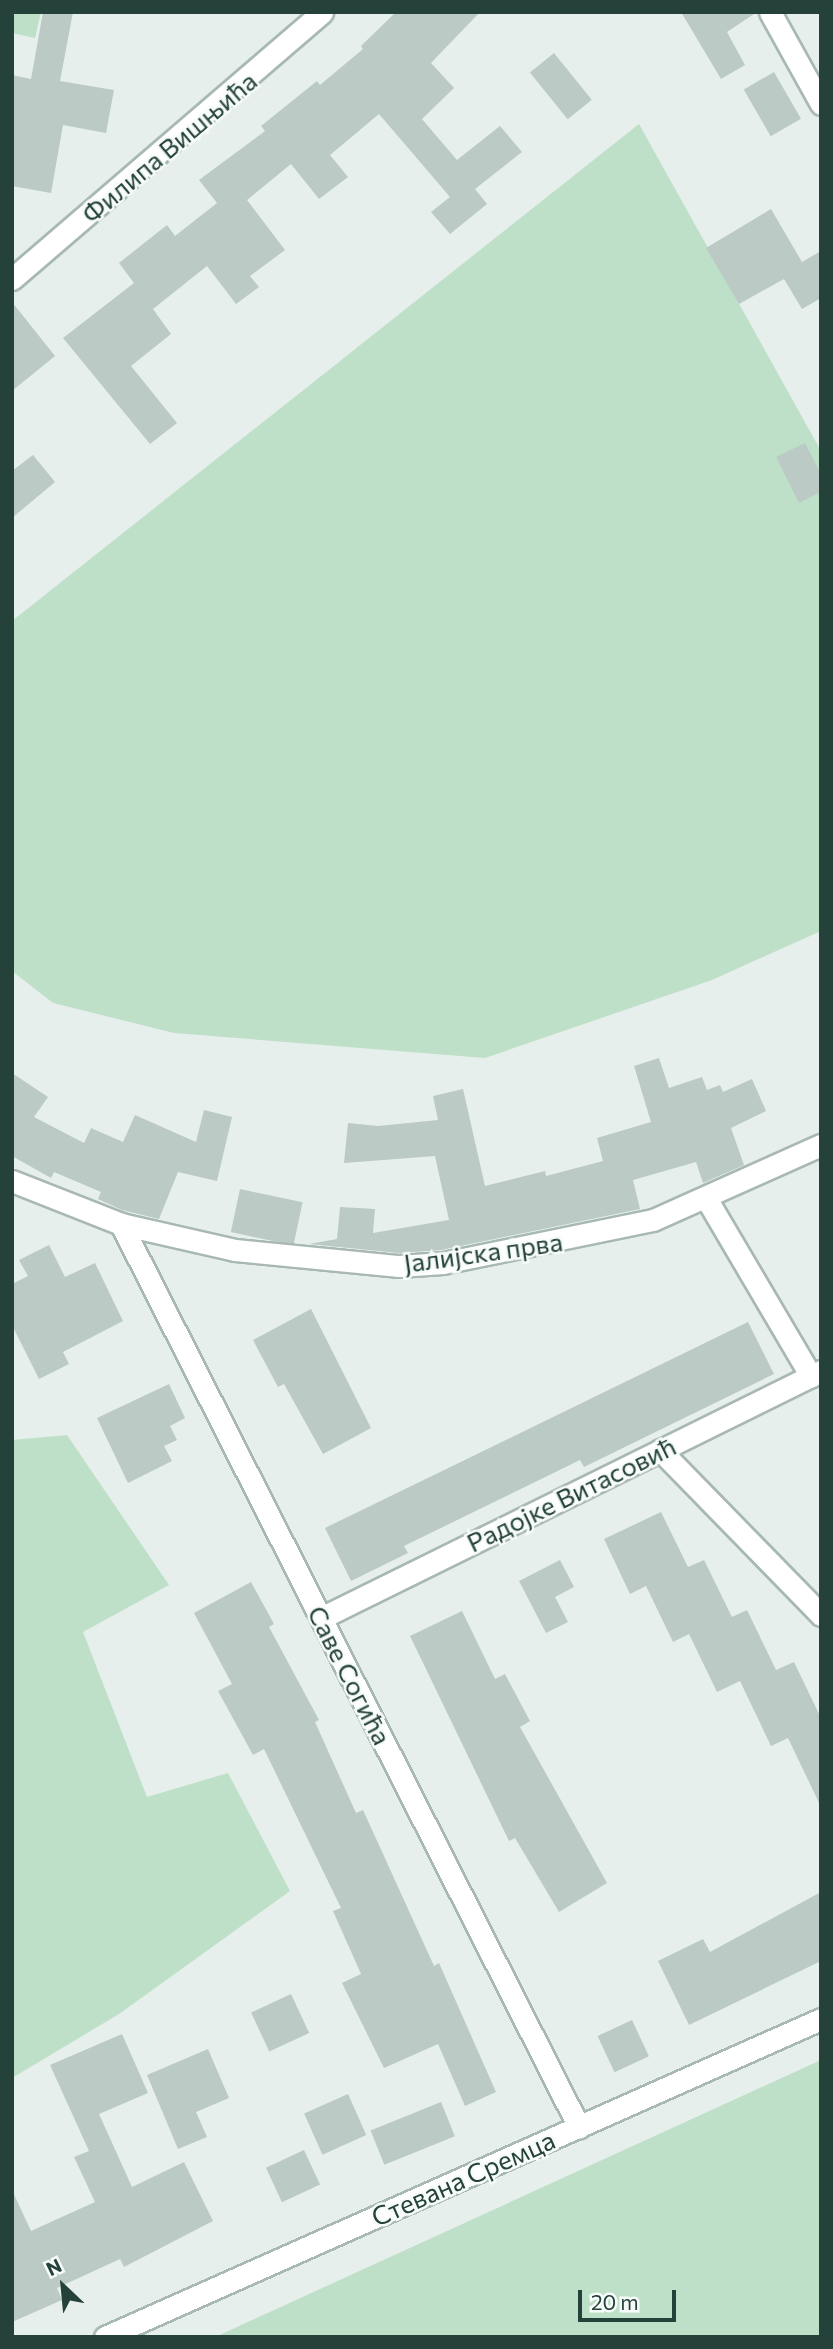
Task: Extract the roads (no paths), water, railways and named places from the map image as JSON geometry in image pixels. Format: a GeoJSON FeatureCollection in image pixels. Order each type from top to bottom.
{"type":"FeatureCollection","features":[{"type":"Feature","properties":{"kind":"street","name":"Филипа Вишњића"},"geometry":{"type":"LineString","coordinates":[[12,279],[322,12]]}},
{"type":"Feature","properties":{"kind":"street"},"geometry":{"type":"LineString","coordinates":[[770,12],[821,104]]}},
{"type":"Feature","properties":{"kind":"street","name":"Јалијска прва"},"geometry":{"type":"LineString","coordinates":[[12,1181],[121,1224],[235,1250],[399,1266],[443,1264],[601,1234],[653,1220],[821,1145]]}},
{"type":"Feature","properties":{"kind":"street"},"geometry":{"type":"LineString","coordinates":[[706,1198],[816,1374]]}},
{"type":"Feature","properties":{"kind":"street","name":"Саве Согића"},"geometry":{"type":"LineString","coordinates":[[121,1224],[579,2127]]}},
{"type":"Feature","properties":{"kind":"street","name":"Радојке Витасовић"},"geometry":{"type":"LineString","coordinates":[[321,1618],[816,1374]]}},
{"type":"Feature","properties":{"kind":"street"},"geometry":{"type":"LineString","coordinates":[[660,1450],[821,1615]]}},
{"type":"Feature","properties":{"kind":"street","name":"Стевана Сремца"},"geometry":{"type":"LineString","coordinates":[[105,2337],[821,2019]]}}]}
